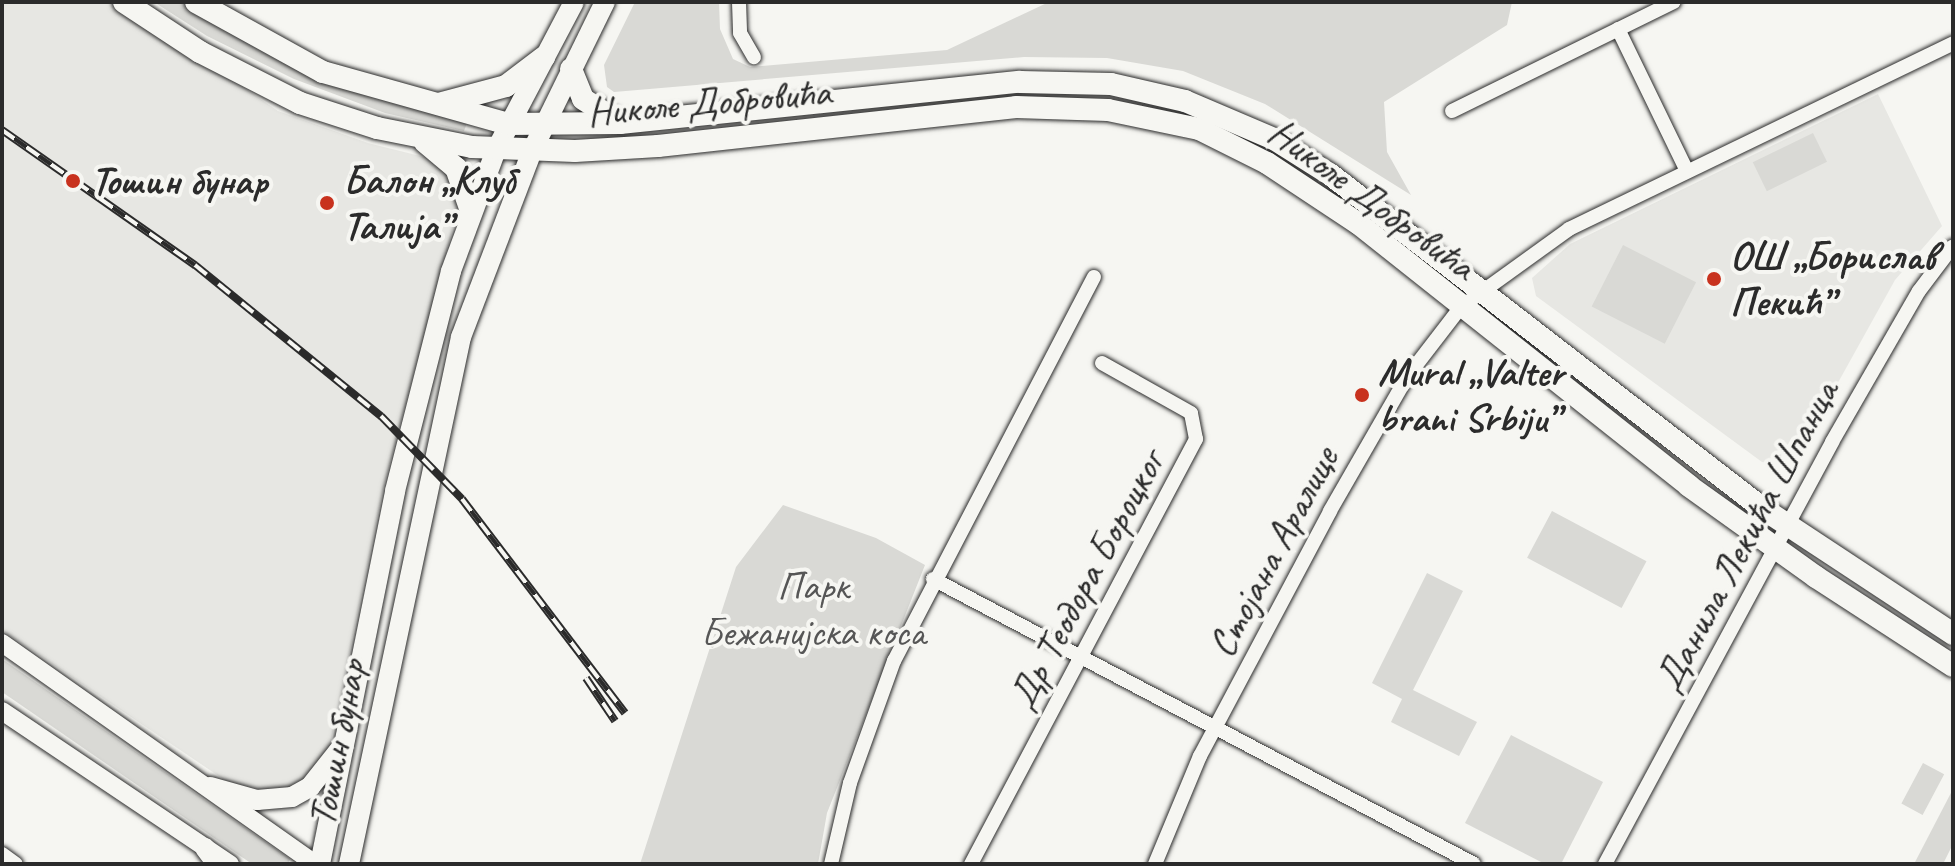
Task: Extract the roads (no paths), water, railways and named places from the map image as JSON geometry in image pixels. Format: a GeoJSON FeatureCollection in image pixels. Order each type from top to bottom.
{"type":"FeatureCollection","features":[{"type":"Feature","properties":{"kind":"main road","name":"Николе Добровића"},"geometry":{"type":"LineString","coordinates":[[124,2],[265,87],[349,119],[421,138],[496,150],[658,146],[1016,107],[1134,114],[1199,129],[1267,163],[1359,224],[1580,403],[1774,548],[1953,666]]}},
{"type":"Feature","properties":{"kind":"main road","name":"Николе Добровића"},"geometry":{"type":"LineString","coordinates":[[196,2],[323,72],[430,105],[508,124],[620,123],[980,84],[1085,82],[1157,93],[1228,117],[1290,149],[1787,525],[1953,634]]}},
{"type":"Feature","properties":{"kind":"main road","name":"Тошин бунар"},"geometry":{"type":"LineString","coordinates":[[318,864],[419,389],[471,211],[508,124],[574,2]]}},
{"type":"Feature","properties":{"kind":"main road","name":"Тошин бунар"},"geometry":{"type":"LineString","coordinates":[[349,864],[461,337],[532,151],[605,2]]}},
{"type":"Feature","properties":{"kind":"main road"},"geometry":{"type":"LineString","coordinates":[[430,105],[488,94],[544,57]]}},
{"type":"Feature","properties":{"kind":"main road"},"geometry":{"type":"LineString","coordinates":[[571,69],[583,99],[600,114],[620,123]]}},
{"type":"Feature","properties":{"kind":"main road"},"geometry":{"type":"LineString","coordinates":[[421,138],[456,168],[471,211]]}},
{"type":"Feature","properties":{"kind":"main road"},"geometry":{"type":"LineString","coordinates":[[210,787],[257,800],[292,797],[310,787],[344,743]]}},
{"type":"Feature","properties":{"kind":"street"},"geometry":{"type":"LineString","coordinates":[[739,2],[740,33],[754,57]]}},
{"type":"Feature","properties":{"kind":"street"},"geometry":{"type":"LineString","coordinates":[[1452,111],[1674,2]]}},
{"type":"Feature","properties":{"kind":"street"},"geometry":{"type":"LineString","coordinates":[[1618,29],[1687,171]]}},
{"type":"Feature","properties":{"kind":"street","name":"Стојана Аралице"},"geometry":{"type":"LineString","coordinates":[[1155,864],[1215,728],[1407,377],[1461,307],[1478,290],[1569,229],[1953,43]]}},
{"type":"Feature","properties":{"kind":"street","name":"Данила Лекића Шпанца"},"geometry":{"type":"LineString","coordinates":[[1605,864],[1886,346],[1953,246]]}},
{"type":"Feature","properties":{"kind":"street"},"geometry":{"type":"LineString","coordinates":[[831,864],[863,745],[933,579],[1094,277]]}},
{"type":"Feature","properties":{"kind":"street","name":"Др Теодора Бороцког"},"geometry":{"type":"LineString","coordinates":[[971,864],[1198,434],[1191,413],[1102,363]]}},
{"type":"Feature","properties":{"kind":"street"},"geometry":{"type":"LineString","coordinates":[[933,579],[1474,864]]}},
{"type":"Feature","properties":{"kind":"street"},"geometry":{"type":"LineString","coordinates":[[2,643],[318,864]]}},
{"type":"Feature","properties":{"kind":"street"},"geometry":{"type":"LineString","coordinates":[[2,711],[211,856],[230,864]]}},
{"type":"Feature","properties":{"kind":"street"},"geometry":{"type":"LineString","coordinates":[[2,854],[16,864]]}},
{"type":"Feature","properties":{"kind":"railway"},"geometry":{"type":"LineString","coordinates":[[2,130],[195,265],[381,416],[462,499],[625,713]]}},
{"type":"Feature","properties":{"kind":"railway"},"geometry":{"type":"LineString","coordinates":[[586,678],[615,721]]}},
{"type":"Feature","properties":{"kind":"place","name":"Тошин бунар"},"geometry":{"type":"Point","coordinates":[73,181]}},
{"type":"Feature","properties":{"kind":"place","name":"Балон „Клуб Талија”"},"geometry":{"type":"Point","coordinates":[327,203]}},
{"type":"Feature","properties":{"kind":"place","name":"ОШ „Борислав Пекић”"},"geometry":{"type":"Point","coordinates":[1714,279]}},
{"type":"Feature","properties":{"kind":"place","name":"Mural „Valter brani Srbiju”"},"geometry":{"type":"Point","coordinates":[1362,395]}},
{"type":"Feature","properties":{"kind":"park label","name":"Парк Бежанијска коса"},"geometry":{"type":"Point","coordinates":[813,609]}}]}
